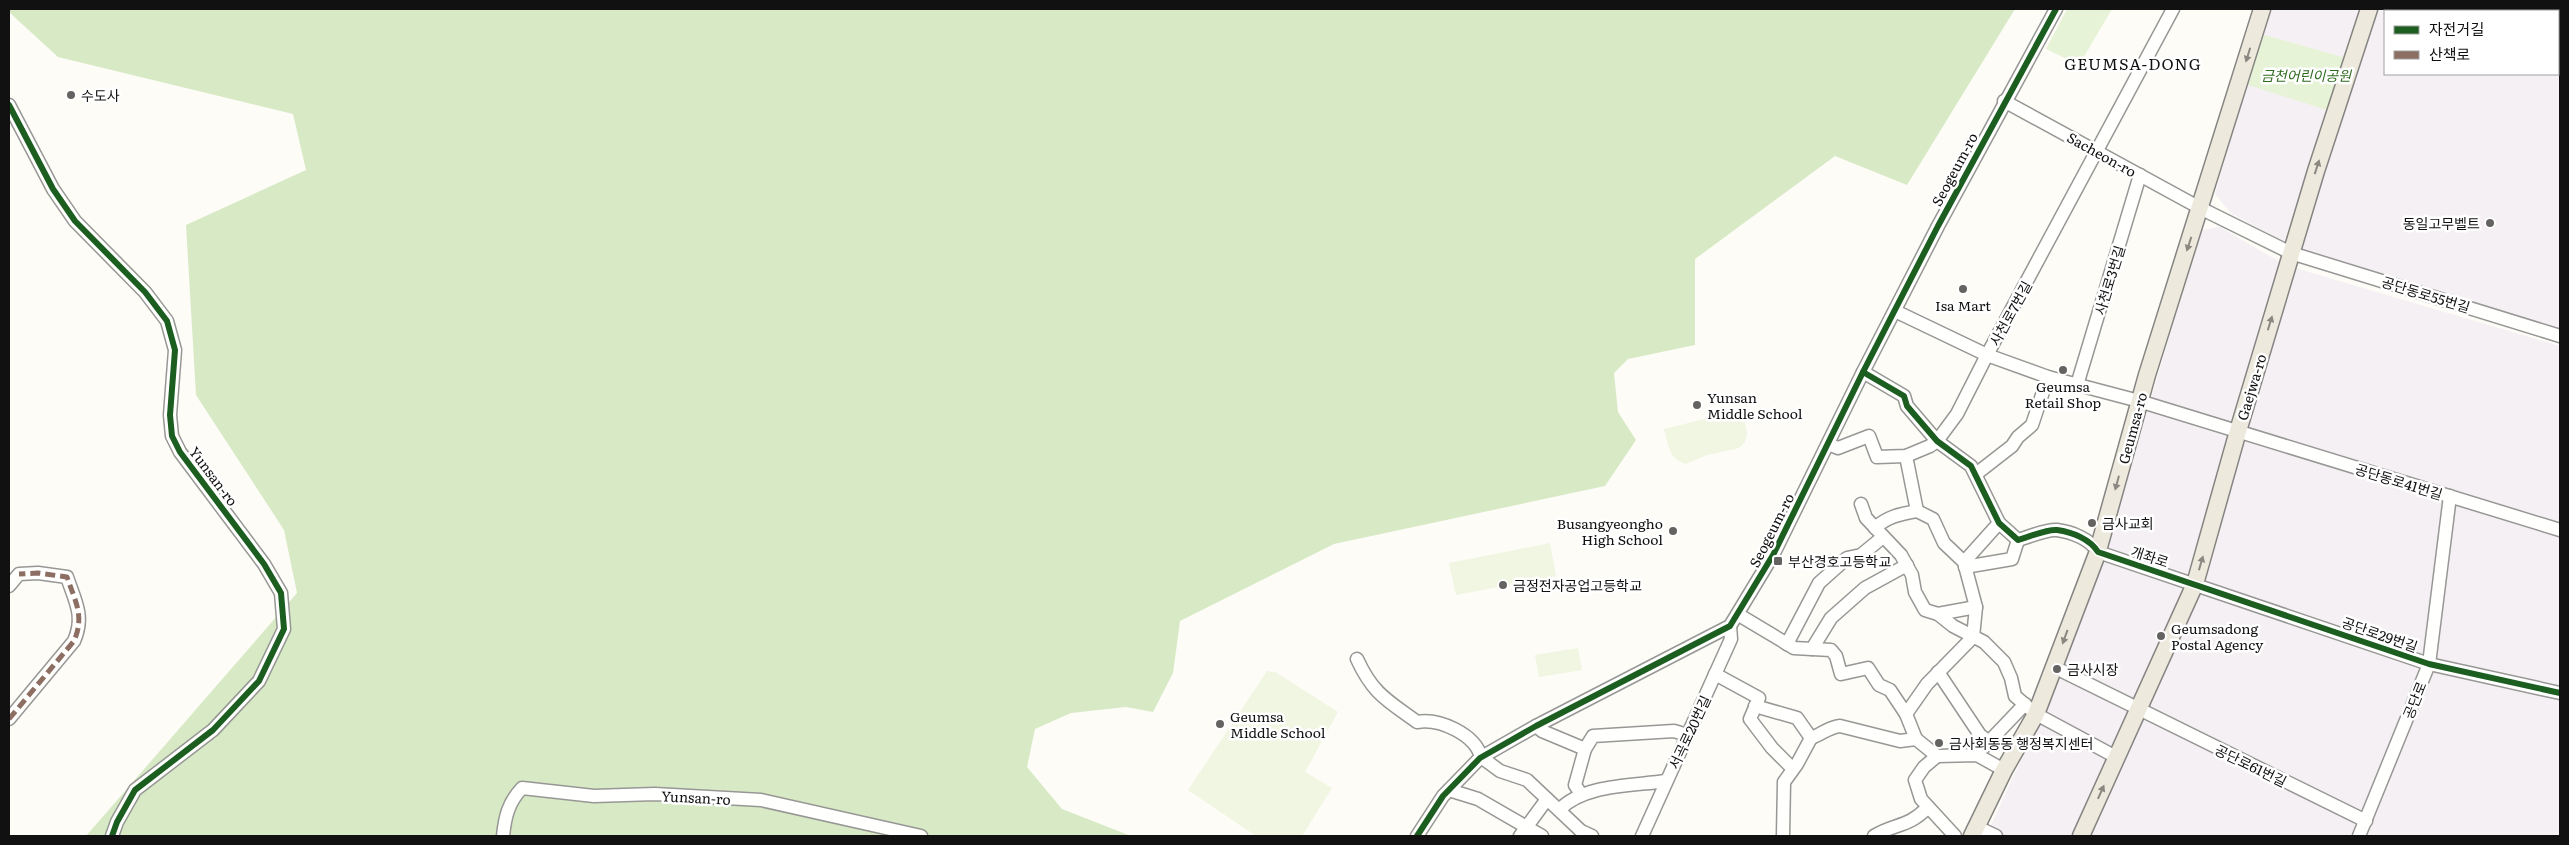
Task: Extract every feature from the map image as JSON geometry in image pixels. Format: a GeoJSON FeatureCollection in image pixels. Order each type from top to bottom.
{"type":"FeatureCollection","features":[{"type":"Feature","properties":{"kind":"main road","name":"Geumsa-ro"},"geometry":{"type":"LineString","coordinates":[[1975,832],[2031,709],[2054,667],[2098,552],[2139,401],[2262,9]]}},
{"type":"Feature","properties":{"kind":"main road","name":"Gaejwa-ro"},"geometry":{"type":"LineString","coordinates":[[2081,836],[2195,584],[2291,253],[2369,9]]}},
{"type":"Feature","properties":{"kind":"street","name":"Seogeum-ro"},"geometry":{"type":"LineString","coordinates":[[1417,836],[1449,790],[1481,757],[1536,726],[1730,626],[1739,615],[1773,555],[1863,372],[2004,101],[2056,9]]}},
{"type":"Feature","properties":{"kind":"street","name":"사천로7번길"},"geometry":{"type":"LineString","coordinates":[[1828,444],[1838,448],[1869,436],[1877,457],[1906,456],[1937,441],[1957,414],[1986,355],[2028,282],[2173,9]]}},
{"type":"Feature","properties":{"kind":"street","name":"Sacheon-ro"},"geometry":{"type":"LineString","coordinates":[[2004,101],[2200,208],[2291,253]]}},
{"type":"Feature","properties":{"kind":"street","name":"Yunsan-ro"},"geometry":{"type":"LineString","coordinates":[[9,105],[53,189],[76,221],[145,292],[167,321],[175,350],[170,415],[172,436],[180,452],[264,564],[281,593],[284,629],[259,681],[213,730],[135,790],[117,822],[112,836]]}},
{"type":"Feature","properties":{"kind":"street","name":"사천로3번길"},"geometry":{"type":"LineString","coordinates":[[2077,385],[2140,175]]}},
{"type":"Feature","properties":{"kind":"street","name":"공단동로55번길"},"geometry":{"type":"LineString","coordinates":[[2291,253],[2560,336]]}},
{"type":"Feature","properties":{"kind":"street"},"geometry":{"type":"LineString","coordinates":[[1895,311],[1986,355],[2048,377],[2139,401],[2238,431]]}},
{"type":"Feature","properties":{"kind":"street"},"geometry":{"type":"LineString","coordinates":[[1863,372],[1904,396],[1907,406],[1937,441],[1959,456],[1976,474],[1999,523],[2018,540],[2012,559],[1964,564]]}},
{"type":"Feature","properties":{"kind":"street"},"geometry":{"type":"LineString","coordinates":[[1976,474],[2012,446],[2018,437],[2032,425],[2048,377]]}},
{"type":"Feature","properties":{"kind":"street","name":"공단동로41번길"},"geometry":{"type":"LineString","coordinates":[[2238,431],[2560,530]]}},
{"type":"Feature","properties":{"kind":"street"},"geometry":{"type":"LineString","coordinates":[[1906,456],[1917,511]]}},
{"type":"Feature","properties":{"kind":"street","name":"공단로"},"geometry":{"type":"LineString","coordinates":[[2359,836],[2429,664],[2450,496]]}},
{"type":"Feature","properties":{"kind":"street"},"geometry":{"type":"LineString","coordinates":[[1861,504],[1866,518],[1901,555],[1907,565],[1915,592],[1925,610],[1938,614],[1984,642],[2004,662],[2011,678],[2015,696],[2031,709],[2116,757]]}},
{"type":"Feature","properties":{"kind":"street"},"geometry":{"type":"LineString","coordinates":[[1787,644],[1819,583],[1847,558],[1861,555],[1879,533],[1884,520],[1917,511],[1933,520],[1944,543],[1964,564],[1976,607],[1973,637],[1959,654],[1938,672],[1906,714]]}},
{"type":"Feature","properties":{"kind":"street"},"geometry":{"type":"LineString","coordinates":[[1964,564],[1999,523]]}},
{"type":"Feature","properties":{"kind":"street","name":"개좌로"},"geometry":{"type":"LineString","coordinates":[[2018,540],[2056,530],[2082,538],[2098,552],[2195,584]]}},
{"type":"Feature","properties":{"kind":"street"},"geometry":{"type":"LineString","coordinates":[[1812,649],[1830,618],[1866,588],[1907,565]]}},
{"type":"Feature","properties":{"kind":"street"},"geometry":{"type":"LineString","coordinates":[[9,586],[19,574],[38,573],[67,577],[78,608],[80,626],[74,641],[9,719]]}},
{"type":"Feature","properties":{"kind":"street","name":"공단로29번길"},"geometry":{"type":"LineString","coordinates":[[2195,584],[2429,664],[2560,693]]}},
{"type":"Feature","properties":{"kind":"street"},"geometry":{"type":"LineString","coordinates":[[1938,614],[1976,607]]}},
{"type":"Feature","properties":{"kind":"street"},"geometry":{"type":"LineString","coordinates":[[1739,615],[1794,648],[1831,650],[1836,656],[1841,674],[1868,668],[1879,685],[1890,690],[1906,714],[1916,738],[1937,756]]}},
{"type":"Feature","properties":{"kind":"street","name":"서곡로20번길"},"geometry":{"type":"LineString","coordinates":[[1642,836],[1731,639],[1730,626]]}},
{"type":"Feature","properties":{"kind":"street"},"geometry":{"type":"LineString","coordinates":[[1357,659],[1366,680],[1376,691],[1417,722],[1426,720],[1462,734],[1479,749],[1481,757],[1500,771],[1527,780],[1582,831],[1592,836]]}},
{"type":"Feature","properties":{"kind":"street"},"geometry":{"type":"LineString","coordinates":[[2054,667],[2137,709]]}},
{"type":"Feature","properties":{"kind":"street"},"geometry":{"type":"LineString","coordinates":[[1938,672],[1980,735],[1988,742]]}},
{"type":"Feature","properties":{"kind":"street"},"geometry":{"type":"LineString","coordinates":[[1716,674],[1757,702],[1797,718],[1811,738]]}},
{"type":"Feature","properties":{"kind":"street"},"geometry":{"type":"LineString","coordinates":[[1757,702],[1750,719],[1772,748],[1794,769]]}},
{"type":"Feature","properties":{"kind":"street"},"geometry":{"type":"LineString","coordinates":[[1977,755],[1988,742],[2031,709]]}},
{"type":"Feature","properties":{"kind":"street","name":"공단로61번길"},"geometry":{"type":"LineString","coordinates":[[2137,709],[2366,821]]}},
{"type":"Feature","properties":{"kind":"street"},"geometry":{"type":"LineString","coordinates":[[1536,726],[1585,749]]}},
{"type":"Feature","properties":{"kind":"street"},"geometry":{"type":"LineString","coordinates":[[1783,836],[1784,782],[1794,769],[1811,738],[1823,734],[1831,727],[1840,726],[1900,741],[1916,738]]}},
{"type":"Feature","properties":{"kind":"street"},"geometry":{"type":"LineString","coordinates":[[1581,794],[1575,785],[1585,749],[1593,736],[1674,732],[1687,735]]}},
{"type":"Feature","properties":{"kind":"street"},"geometry":{"type":"LineString","coordinates":[[1955,836],[1920,799],[1915,780],[1924,767],[1937,756],[1977,755],[2004,770]]}},
{"type":"Feature","properties":{"kind":"street"},"geometry":{"type":"LineString","coordinates":[[1559,810],[1567,802],[1581,794],[1666,781]]}},
{"type":"Feature","properties":{"kind":"street","name":"Yunsan-ro"},"geometry":{"type":"LineString","coordinates":[[502,836],[506,813],[513,798],[522,788],[594,796],[655,794],[761,800],[920,836]]}},
{"type":"Feature","properties":{"kind":"street"},"geometry":{"type":"LineString","coordinates":[[1449,790],[1478,799],[1524,831],[1542,836]]}},
{"type":"Feature","properties":{"kind":"street"},"geometry":{"type":"LineString","coordinates":[[1524,831],[1546,798]]}},
{"type":"Feature","properties":{"kind":"street"},"geometry":{"type":"LineString","coordinates":[[1874,836],[1883,830],[1902,826],[1920,815],[1928,807]]}},
{"type":"Feature","properties":{"kind":"street"},"geometry":{"type":"LineString","coordinates":[[1975,832],[1996,836]]}},
{"type":"Feature","properties":{"kind":"shaded area"},"geometry":{"type":"Polygon","coordinates":[[[2267,9],[2560,9],[2560,331],[2319,256],[2286,243],[2231,213],[2215,194],[2267,9]]]}},
{"type":"Feature","properties":{"kind":"shaded area"},"geometry":{"type":"Polygon","coordinates":[[[2220,227],[2280,262],[2302,270],[2560,346],[2560,836],[2003,836],[1989,829],[2047,704],[2107,547],[2201,230],[2220,227]]]}},
{"type":"Feature","properties":{"kind":"green space"},"geometry":{"type":"Polygon","coordinates":[[[9,9],[2015,9],[1907,185],[1835,156],[1695,259],[1695,345],[1628,359],[1614,373],[1618,412],[1636,440],[1605,486],[1334,544],[1180,621],[1173,673],[1153,712],[1126,707],[1071,713],[1035,729],[1027,767],[1062,809],[1131,836],[86,836],[297,593],[284,530],[196,395],[186,225],[306,170],[293,114],[58,57],[9,12],[9,9]]]}},
{"type":"Feature","properties":{"kind":"green space"},"geometry":{"type":"Polygon","coordinates":[[[2067,9],[2112,9],[2079,65],[2046,49],[2067,9]]]}},
{"type":"Feature","properties":{"kind":"green space","name":"금천어린이공원"},"geometry":{"type":"Polygon","coordinates":[[[2261,34],[2346,58],[2330,111],[2245,84],[2261,34]]]}},
{"type":"Feature","properties":{"kind":"green space"},"geometry":{"type":"Polygon","coordinates":[[[1742,410],[1747,433],[1745,442],[1739,448],[1707,455],[1686,464],[1676,459],[1670,451],[1664,429],[1742,410]]]}},
{"type":"Feature","properties":{"kind":"green space"},"geometry":{"type":"Polygon","coordinates":[[[1550,543],[1556,576],[1456,595],[1449,563],[1550,543]]]}},
{"type":"Feature","properties":{"kind":"green space"},"geometry":{"type":"Polygon","coordinates":[[[1578,648],[1582,670],[1539,677],[1535,655],[1578,648]]]}},
{"type":"Feature","properties":{"kind":"green space"},"geometry":{"type":"Polygon","coordinates":[[[1267,671],[1275,672],[1338,712],[1305,772],[1332,788],[1302,836],[1256,836],[1188,790],[1267,671]]]}},
{"type":"Feature","properties":{"kind":"marked path"},"geometry":{"type":"LineString","coordinates":[[9,719],[74,641],[79,624],[76,601],[67,577],[38,573],[19,574]]}},
{"type":"Feature","properties":{"kind":"cycle path"},"geometry":{"type":"LineString","coordinates":[[1417,836],[1443,796],[1480,758],[1536,726],[1730,626],[1773,555],[1863,372],[1938,226],[2056,9]]}},
{"type":"Feature","properties":{"kind":"cycle path"},"geometry":{"type":"LineString","coordinates":[[9,105],[53,189],[75,221],[145,292],[167,321],[175,350],[170,415],[172,436],[180,452],[264,564],[281,593],[284,629],[259,681],[213,730],[135,790],[117,822],[112,836]]}},
{"type":"Feature","properties":{"kind":"cycle path"},"geometry":{"type":"LineString","coordinates":[[1863,372],[1904,396],[1907,406],[1937,441],[1971,466],[1999,523],[2018,540],[2048,531],[2069,532],[2090,543],[2098,552],[2429,664],[2560,693]]}},
{"type":"Feature","properties":{"kind":"place","name":"수도사"},"geometry":{"type":"Point","coordinates":[71,95]}},
{"type":"Feature","properties":{"kind":"place","name":"동일고무벨트"},"geometry":{"type":"Point","coordinates":[2490,223]}},
{"type":"Feature","properties":{"kind":"place","name":"Isa Mart"},"geometry":{"type":"Point","coordinates":[1963,289]}},
{"type":"Feature","properties":{"kind":"place","name":"Geumsa Retail Shop"},"geometry":{"type":"Point","coordinates":[2063,370]}},
{"type":"Feature","properties":{"kind":"place","name":"Yunsan Middle School"},"geometry":{"type":"Point","coordinates":[1697,405]}},
{"type":"Feature","properties":{"kind":"place","name":"금사교회"},"geometry":{"type":"Point","coordinates":[2092,523]}},
{"type":"Feature","properties":{"kind":"place","name":"Busangyeongho High School"},"geometry":{"type":"Point","coordinates":[1673,531]}},
{"type":"Feature","properties":{"kind":"place","name":"부산경호고등학교"},"geometry":{"type":"Point","coordinates":[1778,561]}},
{"type":"Feature","properties":{"kind":"place","name":"금정전자공업고등학교"},"geometry":{"type":"Point","coordinates":[1503,585]}},
{"type":"Feature","properties":{"kind":"place","name":"Geumsadong Postal Agency"},"geometry":{"type":"Point","coordinates":[2161,636]}},
{"type":"Feature","properties":{"kind":"place","name":"금사시장"},"geometry":{"type":"Point","coordinates":[2057,669]}},
{"type":"Feature","properties":{"kind":"place","name":"Geumsa Middle School"},"geometry":{"type":"Point","coordinates":[1220,724]}},
{"type":"Feature","properties":{"kind":"place","name":"금사회동동 행정복지센터"},"geometry":{"type":"Point","coordinates":[1939,743]}},
{"type":"Feature","properties":{"kind":"district","name":"GEUMSA-DONG"},"geometry":{"type":"Point","coordinates":[2133,63]}}]}
